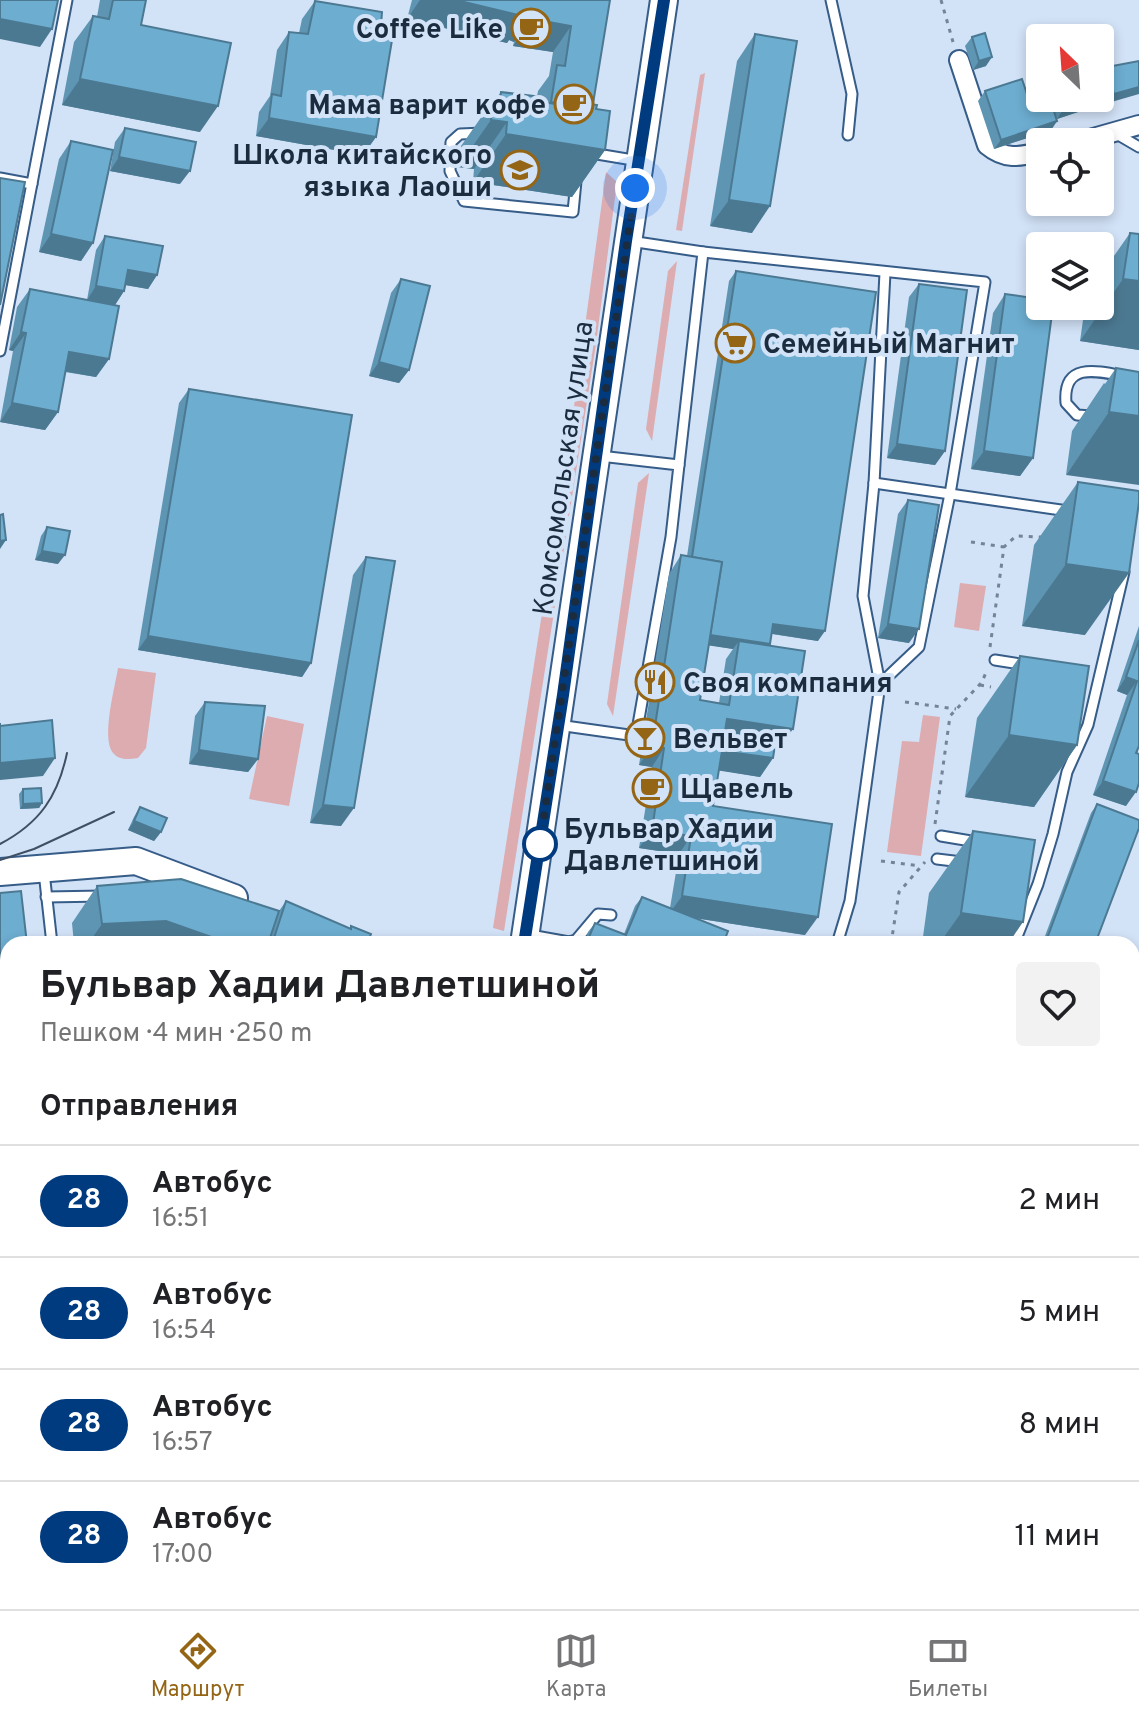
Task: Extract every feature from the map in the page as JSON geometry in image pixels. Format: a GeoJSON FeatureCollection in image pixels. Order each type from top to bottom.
{"type":"FeatureCollection","features":[{"type":"Feature","properties":{"kind":"main road","name":"Комсомольская улица"},"geometry":{"type":"LineString","coordinates":[[525,936],[664,0]]}},
{"type":"Feature","properties":{"kind":"main road"},"geometry":{"type":"LineString","coordinates":[[0,872],[136,861],[255,906]]}},
{"type":"Feature","properties":{"kind":"street"},"geometry":{"type":"LineString","coordinates":[[959,60],[987,145],[997,153],[1013,157],[1026,155]]}},
{"type":"Feature","properties":{"kind":"street"},"geometry":{"type":"LineString","coordinates":[[1115,133],[1139,125]]}},
{"type":"Feature","properties":{"kind":"lane"},"geometry":{"type":"LineString","coordinates":[[0,351],[67,0]]}},
{"type":"Feature","properties":{"kind":"lane"},"geometry":{"type":"LineString","coordinates":[[831,0],[852,94],[848,135]]}},
{"type":"Feature","properties":{"kind":"lane"},"geometry":{"type":"LineString","coordinates":[[1115,133],[1139,147]]}},
{"type":"Feature","properties":{"kind":"lane"},"geometry":{"type":"LineString","coordinates":[[491,134],[460,134],[451,142],[450,171],[464,201],[573,212],[577,166]]}},
{"type":"Feature","properties":{"kind":"lane"},"geometry":{"type":"LineString","coordinates":[[579,151],[639,161]]}},
{"type":"Feature","properties":{"kind":"lane"},"geometry":{"type":"LineString","coordinates":[[0,178],[32,184]]}},
{"type":"Feature","properties":{"kind":"lane"},"geometry":{"type":"LineString","coordinates":[[626,241],[885,273],[985,282],[950,494],[919,647],[880,684]]}},
{"type":"Feature","properties":{"kind":"lane"},"geometry":{"type":"LineString","coordinates":[[558,725],[636,736],[671,537],[703,252]]}},
{"type":"Feature","properties":{"kind":"lane"},"geometry":{"type":"LineString","coordinates":[[839,936],[850,901],[880,684],[863,596],[874,483],[885,273]]}},
{"type":"Feature","properties":{"kind":"lane"},"geometry":{"type":"LineString","coordinates":[[1108,419],[1072,412],[1066,397],[1070,377],[1084,371],[1139,379]]}},
{"type":"Feature","properties":{"kind":"lane"},"geometry":{"type":"LineString","coordinates":[[597,456],[679,465]]}},
{"type":"Feature","properties":{"kind":"lane"},"geometry":{"type":"LineString","coordinates":[[874,483],[1080,512]]}},
{"type":"Feature","properties":{"kind":"lane"},"geometry":{"type":"LineString","coordinates":[[1018,936],[1053,834],[1071,763],[1088,725],[1126,563]]}},
{"type":"Feature","properties":{"kind":"lane"},"geometry":{"type":"LineString","coordinates":[[995,660],[1035,666]]}},
{"type":"Feature","properties":{"kind":"lane"},"geometry":{"type":"LineString","coordinates":[[1068,752],[1071,763]]}},
{"type":"Feature","properties":{"kind":"lane"},"geometry":{"type":"LineString","coordinates":[[937,836],[983,842]]}},
{"type":"Feature","properties":{"kind":"lane"},"geometry":{"type":"LineString","coordinates":[[933,858],[969,863]]}},
{"type":"Feature","properties":{"kind":"lane"},"geometry":{"type":"LineString","coordinates":[[44,868],[51,936]]}},
{"type":"Feature","properties":{"kind":"lane"},"geometry":{"type":"LineString","coordinates":[[46,897],[114,895]]}},
{"type":"Feature","properties":{"kind":"lane"},"geometry":{"type":"LineString","coordinates":[[579,936],[598,914],[611,915]]}},
{"type":"Feature","properties":{"kind":"lane"},"geometry":{"type":"LineString","coordinates":[[1014,917],[1019,933]]}},
{"type":"Feature","properties":{"kind":"path"},"geometry":{"type":"LineString","coordinates":[[941,0],[959,60]]}},
{"type":"Feature","properties":{"kind":"path"},"geometry":{"type":"LineString","coordinates":[[937,836],[949,720],[980,685],[986,673],[1004,547],[1016,536],[1051,539]]}},
{"type":"Feature","properties":{"kind":"path"},"geometry":{"type":"LineString","coordinates":[[971,542],[1004,547]]}},
{"type":"Feature","properties":{"kind":"path"},"geometry":{"type":"LineString","coordinates":[[980,685],[991,687]]}},
{"type":"Feature","properties":{"kind":"path"},"geometry":{"type":"LineString","coordinates":[[905,702],[956,709]]}},
{"type":"Feature","properties":{"kind":"path"},"geometry":{"type":"LineString","coordinates":[[892,936],[899,892],[933,858]]}},
{"type":"Feature","properties":{"kind":"path"},"geometry":{"type":"LineString","coordinates":[[881,861],[922,867]]}},
{"type":"Feature","properties":{"kind":"shaded area"},"geometry":{"type":"Polygon","coordinates":[[[705,73],[682,231],[676,230],[700,75],[705,73]]]}},
{"type":"Feature","properties":{"kind":"shaded area"},"geometry":{"type":"Polygon","coordinates":[[[606,172],[617,182],[596,344],[504,931],[493,928],[573,414],[606,172]]]}},
{"type":"Feature","properties":{"kind":"shaded area"},"geometry":{"type":"Polygon","coordinates":[[[677,261],[652,441],[646,429],[668,271],[677,261]]]}},
{"type":"Feature","properties":{"kind":"shaded area"},"geometry":{"type":"Polygon","coordinates":[[[649,473],[613,716],[607,704],[638,483],[649,473]]]}},
{"type":"Feature","properties":{"kind":"shaded area"},"geometry":{"type":"Polygon","coordinates":[[[960,583],[986,586],[979,631],[954,627],[960,583]]]}},
{"type":"Feature","properties":{"kind":"shaded area"},"geometry":{"type":"Polygon","coordinates":[[[118,668],[156,673],[146,748],[138,758],[119,757],[110,746],[109,725],[118,668]]]}},
{"type":"Feature","properties":{"kind":"shaded area"},"geometry":{"type":"Polygon","coordinates":[[[923,715],[940,717],[921,856],[887,852],[902,741],[919,742],[923,715]]]}},
{"type":"Feature","properties":{"kind":"shaded area"},"geometry":{"type":"Polygon","coordinates":[[[267,716],[304,724],[289,806],[249,799],[267,716]]]}},
{"type":"Feature","properties":{"kind":"building"},"geometry":{"type":"Polygon","coordinates":[[[0,0],[58,0],[52,29],[0,19],[0,0]]]}},
{"type":"Feature","properties":{"kind":"building"},"geometry":{"type":"Polygon","coordinates":[[[113,0],[146,0],[141,25],[231,43],[218,106],[80,79],[93,16],[109,19],[113,0]]]}},
{"type":"Feature","properties":{"kind":"building"},"geometry":{"type":"Polygon","coordinates":[[[456,0],[610,0],[593,104],[578,102],[576,106],[551,102],[557,65],[565,66],[571,26],[456,0]]]}},
{"type":"Feature","properties":{"kind":"building"},"geometry":{"type":"Polygon","coordinates":[[[315,1],[382,12],[381,25],[394,28],[376,137],[269,118],[272,94],[281,96],[289,32],[308,34],[315,1]]]}},
{"type":"Feature","properties":{"kind":"building"},"geometry":{"type":"Polygon","coordinates":[[[985,33],[992,57],[979,61],[972,37],[985,33]]]}},
{"type":"Feature","properties":{"kind":"building"},"geometry":{"type":"Polygon","coordinates":[[[755,34],[797,41],[770,206],[729,200],[755,34]]]}},
{"type":"Feature","properties":{"kind":"building"},"geometry":{"type":"Polygon","coordinates":[[[1139,61],[1139,87],[1114,94],[1114,66],[1139,61]]]}},
{"type":"Feature","properties":{"kind":"building"},"geometry":{"type":"Polygon","coordinates":[[[1022,79],[1026,91],[1026,112],[1054,112],[1057,121],[1026,128],[1026,132],[1001,140],[985,91],[1022,79]]]}},
{"type":"Feature","properties":{"kind":"building"},"geometry":{"type":"Polygon","coordinates":[[[501,92],[541,97],[541,102],[578,107],[578,102],[597,105],[596,109],[610,111],[605,150],[506,134],[507,122],[491,120],[494,99],[500,100],[501,92]]]}},
{"type":"Feature","properties":{"kind":"building"},"geometry":{"type":"Polygon","coordinates":[[[125,128],[196,142],[190,171],[119,157],[125,128]]]}},
{"type":"Feature","properties":{"kind":"building"},"geometry":{"type":"Polygon","coordinates":[[[71,141],[113,150],[93,243],[51,234],[71,141]]]}},
{"type":"Feature","properties":{"kind":"building"},"geometry":{"type":"Polygon","coordinates":[[[0,178],[25,182],[0,305],[0,178]]]}},
{"type":"Feature","properties":{"kind":"building"},"geometry":{"type":"Polygon","coordinates":[[[1130,233],[1139,234],[1139,281],[1123,279],[1130,233]]]}},
{"type":"Feature","properties":{"kind":"building"},"geometry":{"type":"Polygon","coordinates":[[[105,236],[163,246],[157,275],[128,270],[124,291],[96,286],[105,236]]]}},
{"type":"Feature","properties":{"kind":"building"},"geometry":{"type":"Polygon","coordinates":[[[736,271],[876,292],[825,631],[773,624],[770,644],[710,635],[722,562],[692,557],[736,271]]]}},
{"type":"Feature","properties":{"kind":"building"},"geometry":{"type":"Polygon","coordinates":[[[401,279],[430,286],[409,370],[379,362],[401,279]]]}},
{"type":"Feature","properties":{"kind":"building"},"geometry":{"type":"Polygon","coordinates":[[[919,284],[967,290],[945,451],[897,444],[919,284]]]}},
{"type":"Feature","properties":{"kind":"building"},"geometry":{"type":"Polygon","coordinates":[[[30,289],[119,306],[109,359],[69,352],[58,412],[12,403],[26,333],[21,332],[30,289]]]}},
{"type":"Feature","properties":{"kind":"building"},"geometry":{"type":"Polygon","coordinates":[[[1005,294],[1026,297],[1026,320],[1051,320],[1033,458],[984,451],[1005,294]]]}},
{"type":"Feature","properties":{"kind":"building"},"geometry":{"type":"Polygon","coordinates":[[[1116,368],[1139,372],[1139,416],[1109,412],[1116,368]]]}},
{"type":"Feature","properties":{"kind":"building"},"geometry":{"type":"Polygon","coordinates":[[[189,389],[352,415],[311,663],[148,636],[189,389]]]}},
{"type":"Feature","properties":{"kind":"building"},"geometry":{"type":"Polygon","coordinates":[[[1078,482],[1139,491],[1129,573],[1066,564],[1078,482]]]}},
{"type":"Feature","properties":{"kind":"building"},"geometry":{"type":"Polygon","coordinates":[[[908,500],[939,505],[919,629],[888,624],[908,500]]]}},
{"type":"Feature","properties":{"kind":"building"},"geometry":{"type":"Polygon","coordinates":[[[3,514],[6,540],[0,541],[0,515],[3,514]]]}},
{"type":"Feature","properties":{"kind":"building"},"geometry":{"type":"Polygon","coordinates":[[[47,527],[70,531],[65,555],[42,551],[47,527]]]}},
{"type":"Feature","properties":{"kind":"building"},"geometry":{"type":"Polygon","coordinates":[[[681,555],[722,562],[700,700],[729,705],[739,641],[805,651],[793,729],[727,719],[725,731],[776,739],[773,758],[722,751],[713,806],[832,824],[818,917],[682,896],[691,836],[652,830],[664,748],[652,746],[681,555]]]}},
{"type":"Feature","properties":{"kind":"building"},"geometry":{"type":"Polygon","coordinates":[[[366,557],[395,561],[354,808],[323,805],[366,557]]]}},
{"type":"Feature","properties":{"kind":"building"},"geometry":{"type":"Polygon","coordinates":[[[1139,640],[1139,746],[1136,753],[1139,754],[1139,783],[1136,792],[1103,781],[1137,681],[1126,677],[1139,640]]]}},
{"type":"Feature","properties":{"kind":"building"},"geometry":{"type":"Polygon","coordinates":[[[1020,656],[1089,666],[1077,745],[1009,735],[1020,656]]]}},
{"type":"Feature","properties":{"kind":"building"},"geometry":{"type":"Polygon","coordinates":[[[205,702],[265,706],[258,759],[199,750],[205,702]]]}},
{"type":"Feature","properties":{"kind":"building"},"geometry":{"type":"Polygon","coordinates":[[[52,720],[55,758],[0,763],[0,726],[52,720]]]}},
{"type":"Feature","properties":{"kind":"building"},"geometry":{"type":"Polygon","coordinates":[[[41,788],[42,803],[23,804],[23,789],[41,788]]]}},
{"type":"Feature","properties":{"kind":"building"},"geometry":{"type":"Polygon","coordinates":[[[1097,804],[1139,820],[1139,828],[1098,936],[1048,936],[1097,804]]]}},
{"type":"Feature","properties":{"kind":"building"},"geometry":{"type":"Polygon","coordinates":[[[140,807],[167,818],[161,832],[134,821],[140,807]]]}},
{"type":"Feature","properties":{"kind":"building"},"geometry":{"type":"Polygon","coordinates":[[[973,831],[1035,840],[1023,922],[961,913],[973,831]]]}},
{"type":"Feature","properties":{"kind":"building"},"geometry":{"type":"Polygon","coordinates":[[[181,879],[279,911],[271,936],[208,936],[166,921],[102,924],[97,886],[181,879]]]}},
{"type":"Feature","properties":{"kind":"building"},"geometry":{"type":"Polygon","coordinates":[[[21,891],[26,936],[0,936],[0,893],[21,891]]]}},
{"type":"Feature","properties":{"kind":"building"},"geometry":{"type":"Polygon","coordinates":[[[642,897],[728,931],[726,936],[589,936],[595,923],[626,935],[642,897]]]}},
{"type":"Feature","properties":{"kind":"building"},"geometry":{"type":"Polygon","coordinates":[[[286,901],[351,929],[351,926],[371,934],[370,936],[275,936],[286,901]]]}},
{"type":"Feature","properties":{"kind":"tram line"},"geometry":{"type":"LineString","coordinates":[[0,844],[26,827],[45,807],[58,782],[67,753]]}},
{"type":"Feature","properties":{"kind":"tram line"},"geometry":{"type":"LineString","coordinates":[[0,860],[34,849],[114,812]]}},
{"type":"Feature","properties":{"kind":"bus line","name":"28"},"geometry":{"type":"LineString","coordinates":[[525,936],[664,0]]}},
{"type":"Feature","properties":{"kind":"place","name":"Coffee Like"},"geometry":{"type":"Point","coordinates":[531,28]}},
{"type":"Feature","properties":{"kind":"place","name":"Мама варит кофе"},"geometry":{"type":"Point","coordinates":[574,104]}},
{"type":"Feature","properties":{"kind":"place","name":"Школа китайского языка Лаоши"},"geometry":{"type":"Point","coordinates":[520,170]}},
{"type":"Feature","properties":{"kind":"place","name":"Семейный Магнит"},"geometry":{"type":"Point","coordinates":[735,343]}},
{"type":"Feature","properties":{"kind":"place","name":"Своя компания"},"geometry":{"type":"Point","coordinates":[655,682]}},
{"type":"Feature","properties":{"kind":"place","name":"Вельвет"},"geometry":{"type":"Point","coordinates":[645,738]}},
{"type":"Feature","properties":{"kind":"place","name":"Щавель"},"geometry":{"type":"Point","coordinates":[652,788]}},
{"type":"Feature","properties":{"kind":"place","name":"Бульвар Хадии Давлетшиной"},"geometry":{"type":"Point","coordinates":[540,844]}},
{"type":"Feature","properties":{"kind":"route"},"geometry":{"type":"LineString","coordinates":[[540,844],[635,188]]}}]}
